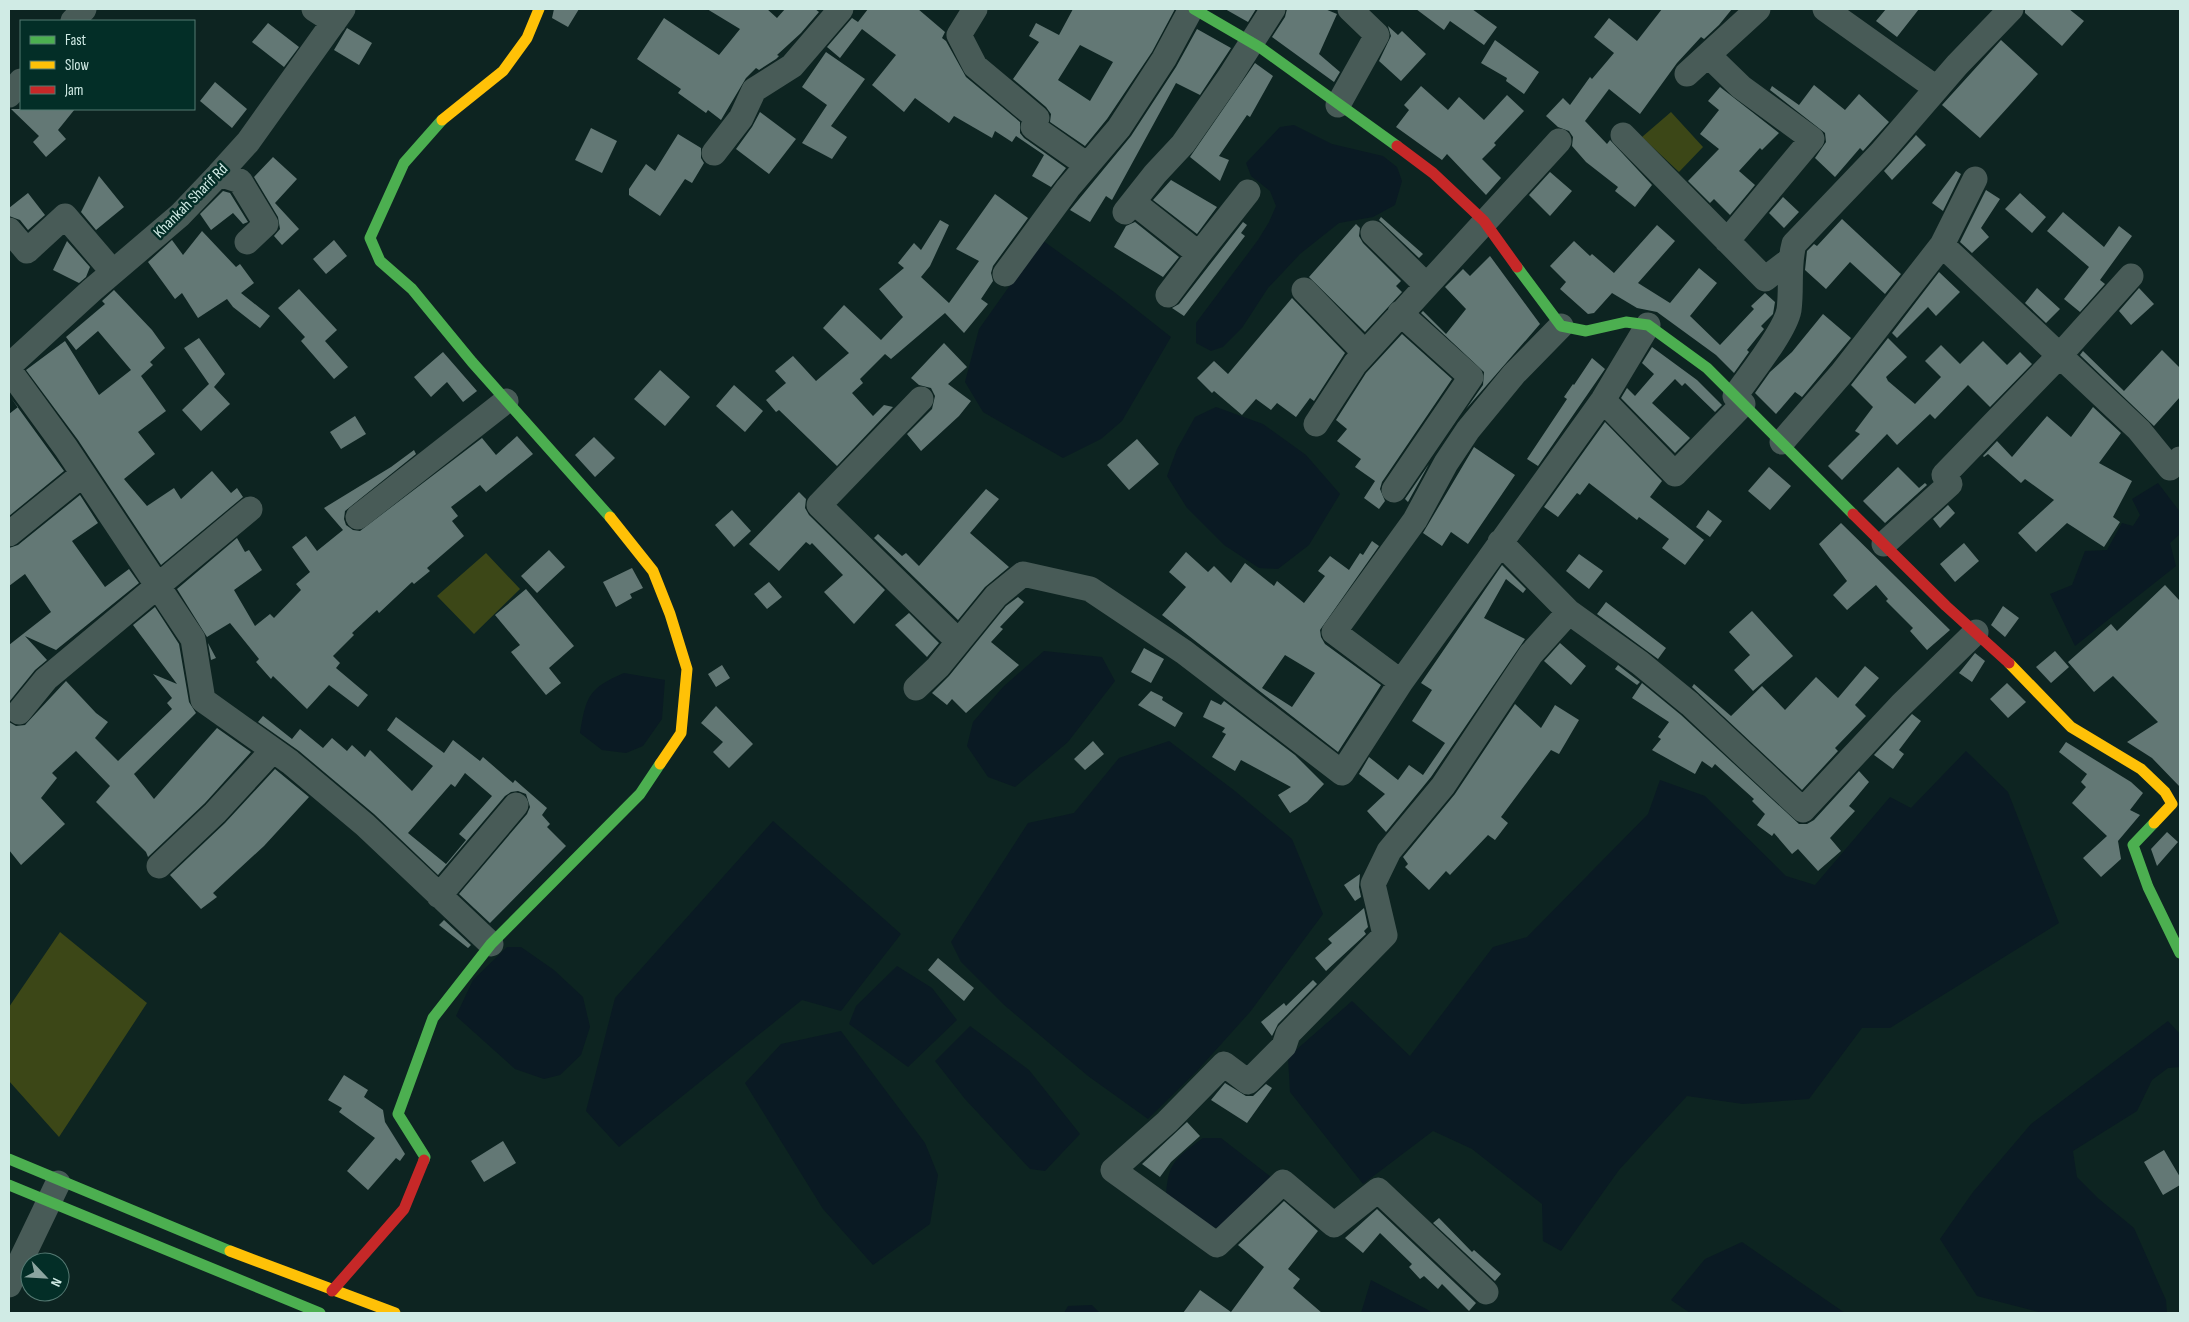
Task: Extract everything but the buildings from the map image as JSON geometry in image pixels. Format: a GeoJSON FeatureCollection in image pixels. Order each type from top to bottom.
{"type":"FeatureCollection","features":[{"type":"Feature","properties":{"kind":"street"},"geometry":{"type":"LineString","coordinates":[[74,20],[84,9]]}},
{"type":"Feature","properties":{"kind":"street"},"geometry":{"type":"LineString","coordinates":[[332,1291],[404,1209],[425,1157],[398,1114],[433,1018],[491,944],[640,794],[680,733],[687,670],[670,614],[653,572],[632,542],[506,401],[412,289],[380,261],[370,238],[404,164],[448,113],[503,71],[527,38],[539,9]]}},
{"type":"Feature","properties":{"kind":"street"},"geometry":{"type":"LineString","coordinates":[[714,153],[741,118],[754,90],[792,66],[841,9]]}},
{"type":"Feature","properties":{"kind":"street"},"geometry":{"type":"LineString","coordinates":[[975,9],[959,35],[975,66],[1037,118],[1033,128],[1087,165]]}},
{"type":"Feature","properties":{"kind":"street"},"geometry":{"type":"LineString","coordinates":[[1199,254],[1129,207],[1155,174],[1183,144],[1229,78],[1249,43],[1273,9]]}},
{"type":"Feature","properties":{"kind":"street"},"geometry":{"type":"LineString","coordinates":[[1338,106],[1376,35],[1350,9]]}},
{"type":"Feature","properties":{"kind":"street"},"geometry":{"type":"LineString","coordinates":[[1687,74],[1758,9]]}},
{"type":"Feature","properties":{"kind":"street"},"geometry":{"type":"LineString","coordinates":[[1825,9],[1936,88]]}},
{"type":"Feature","properties":{"kind":"street"},"geometry":{"type":"LineString","coordinates":[[1603,400],[1676,474],[1739,400],[1783,326],[1788,312],[1791,259],[1794,244],[1881,153],[1936,88],[2011,9]]}},
{"type":"Feature","properties":{"kind":"street"},"geometry":{"type":"LineString","coordinates":[[1005,274],[1068,188],[1119,128],[1198,10],[1249,43],[1261,48],[1338,106],[1433,173],[1484,220],[1561,326],[1586,331],[1626,322],[1648,325],[1706,368],[1884,544],[2004,657],[2071,727],[2141,769],[2176,802],[2133,846],[2141,873],[2155,905],[2180,953]]}},
{"type":"Feature","properties":{"kind":"street","name":"Khankah Sharif Rd"},"geometry":{"type":"LineString","coordinates":[[9,366],[113,272],[180,215],[219,174],[248,142],[331,13]]}},
{"type":"Feature","properties":{"kind":"street"},"geometry":{"type":"LineString","coordinates":[[1708,55],[1741,87],[1812,139],[1727,241]]}},
{"type":"Feature","properties":{"kind":"street"},"geometry":{"type":"LineString","coordinates":[[9,95],[20,82]]}},
{"type":"Feature","properties":{"kind":"street"},"geometry":{"type":"LineString","coordinates":[[1623,135],[1764,279],[1791,259]]}},
{"type":"Feature","properties":{"kind":"street"},"geometry":{"type":"LineString","coordinates":[[1316,424],[1355,364],[1484,220],[1560,141]]}},
{"type":"Feature","properties":{"kind":"street"},"geometry":{"type":"LineString","coordinates":[[219,174],[240,181],[266,224],[247,242]]}},
{"type":"Feature","properties":{"kind":"street"},"geometry":{"type":"LineString","coordinates":[[1782,442],[1842,374],[1942,245],[1974,180]]}},
{"type":"Feature","properties":{"kind":"street"},"geometry":{"type":"LineString","coordinates":[[1168,295],[1248,192]]}},
{"type":"Feature","properties":{"kind":"street"},"geometry":{"type":"LineString","coordinates":[[9,230],[27,251],[65,216],[113,272]]}},
{"type":"Feature","properties":{"kind":"street"},"geometry":{"type":"LineString","coordinates":[[1373,233],[1426,285]]}},
{"type":"Feature","properties":{"kind":"street"},"geometry":{"type":"LineString","coordinates":[[1942,245],[2140,430],[2177,468]]}},
{"type":"Feature","properties":{"kind":"street"},"geometry":{"type":"LineString","coordinates":[[1884,544],[1950,484],[1944,474],[2060,355],[2132,276]]}},
{"type":"Feature","properties":{"kind":"street"},"geometry":{"type":"LineString","coordinates":[[1304,290],[1365,353]]}},
{"type":"Feature","properties":{"kind":"street"},"geometry":{"type":"LineString","coordinates":[[1394,490],[1472,376],[1400,313]]}},
{"type":"Feature","properties":{"kind":"street"},"geometry":{"type":"LineString","coordinates":[[916,688],[958,642],[996,596],[1023,574],[1090,588],[1184,652],[1342,773],[1401,682],[1603,400],[1648,325]]}},
{"type":"Feature","properties":{"kind":"street"},"geometry":{"type":"LineString","coordinates":[[1401,682],[1334,632],[1415,520],[1446,463],[1468,430],[1514,374],[1561,326]]}},
{"type":"Feature","properties":{"kind":"street"},"geometry":{"type":"LineString","coordinates":[[9,370],[83,474],[193,639],[203,700],[273,750],[366,825],[491,944]]}},
{"type":"Feature","properties":{"kind":"street"},"geometry":{"type":"LineString","coordinates":[[921,398],[819,505],[958,642]]}},
{"type":"Feature","properties":{"kind":"street"},"geometry":{"type":"LineString","coordinates":[[358,517],[506,401]]}},
{"type":"Feature","properties":{"kind":"street"},"geometry":{"type":"LineString","coordinates":[[9,534],[83,474]]}},
{"type":"Feature","properties":{"kind":"street"},"geometry":{"type":"LineString","coordinates":[[19,712],[46,679],[250,509]]}},
{"type":"Feature","properties":{"kind":"street"},"geometry":{"type":"LineString","coordinates":[[1500,542],[1568,612],[1640,663],[1690,704],[1803,810],[1901,705],[1976,632]]}},
{"type":"Feature","properties":{"kind":"street"},"geometry":{"type":"LineString","coordinates":[[1486,1292],[1378,1190],[1334,1225],[1283,1182],[1217,1246],[1113,1170],[1167,1122],[1224,1064],[1248,1082],[1284,1046],[1288,1034],[1385,935],[1373,884],[1389,851],[1443,786],[1531,654],[1568,612]]}},
{"type":"Feature","properties":{"kind":"street"},"geometry":{"type":"LineString","coordinates":[[159,866],[215,813],[273,750]]}},
{"type":"Feature","properties":{"kind":"street"},"geometry":{"type":"LineString","coordinates":[[439,896],[516,806]]}},
{"type":"Feature","properties":{"kind":"street"},"geometry":{"type":"LineString","coordinates":[[9,1159],[54,1191],[320,1313]]}},
{"type":"Feature","properties":{"kind":"street"},"geometry":{"type":"LineString","coordinates":[[9,1185],[54,1191],[194,1238],[394,1313]]}},
{"type":"Feature","properties":{"kind":"street"},"geometry":{"type":"LineString","coordinates":[[9,1285],[54,1191]]}},
{"type":"Feature","properties":{"kind":"green space"},"geometry":{"type":"Polygon","coordinates":[[[1671,112],[1703,147],[1679,172],[1642,137],[1671,112]]]}},
{"type":"Feature","properties":{"kind":"green space"},"geometry":{"type":"Polygon","coordinates":[[[486,553],[520,589],[474,634],[437,596],[486,553]]]}},
{"type":"Feature","properties":{"kind":"green space"},"geometry":{"type":"Polygon","coordinates":[[[60,932],[147,1003],[59,1137],[9,1081],[9,1007],[60,932]]]}},
{"type":"Feature","properties":{"kind":"water"},"geometry":{"type":"Polygon","coordinates":[[[1294,125],[1332,144],[1383,156],[1397,167],[1402,181],[1395,205],[1373,217],[1339,223],[1300,254],[1268,288],[1242,328],[1223,347],[1211,351],[1196,343],[1196,323],[1258,240],[1276,206],[1270,191],[1251,176],[1246,163],[1280,127],[1294,125]]]}},
{"type":"Feature","properties":{"kind":"water"},"geometry":{"type":"Polygon","coordinates":[[[1042,240],[1114,292],[1171,337],[1122,421],[1101,439],[1063,458],[983,412],[965,382],[979,329],[1042,240]]]}},
{"type":"Feature","properties":{"kind":"water"},"geometry":{"type":"Polygon","coordinates":[[[1216,407],[1263,424],[1306,455],[1340,494],[1309,545],[1278,569],[1259,568],[1224,545],[1187,508],[1167,476],[1177,449],[1195,417],[1216,407]]]}},
{"type":"Feature","properties":{"kind":"water"},"geometry":{"type":"Polygon","coordinates":[[[2158,483],[2180,512],[2180,534],[2170,543],[2176,566],[2075,646],[2050,594],[2072,585],[2085,551],[2107,550],[2122,523],[2133,526],[2140,515],[2132,499],[2158,483]]]}},
{"type":"Feature","properties":{"kind":"water"},"geometry":{"type":"Polygon","coordinates":[[[1044,651],[1102,657],[1115,681],[1068,742],[1015,787],[988,777],[967,746],[973,722],[1003,687],[1044,651]]]}},
{"type":"Feature","properties":{"kind":"water"},"geometry":{"type":"Polygon","coordinates":[[[624,673],[665,680],[662,719],[643,746],[626,753],[602,750],[580,733],[584,710],[596,689],[612,678],[624,673]]]}},
{"type":"Feature","properties":{"kind":"water"},"geometry":{"type":"Polygon","coordinates":[[[1169,741],[1235,791],[1292,839],[1323,914],[1250,1012],[1197,1071],[1148,1119],[1088,1076],[1003,1004],[961,962],[951,942],[1028,823],[1074,813],[1119,758],[1169,741]]]}},
{"type":"Feature","properties":{"kind":"water"},"geometry":{"type":"Polygon","coordinates":[[[1966,751],[2008,792],[2059,923],[1890,1028],[1862,1028],[1809,1099],[1743,1104],[1687,1096],[1619,1170],[1561,1251],[1543,1241],[1542,1204],[1472,1149],[1433,1131],[1363,1184],[1290,1092],[1288,1057],[1352,1001],[1410,1056],[1493,947],[1527,937],[1648,814],[1660,780],[1705,796],[1786,876],[1815,885],[1890,797],[1911,808],[1966,751]]]}},
{"type":"Feature","properties":{"kind":"water"},"geometry":{"type":"Polygon","coordinates":[[[773,821],[901,934],[841,1011],[802,1000],[619,1147],[586,1111],[615,998],[773,821]]]}},
{"type":"Feature","properties":{"kind":"water"},"geometry":{"type":"Polygon","coordinates":[[[507,947],[521,947],[554,970],[583,997],[590,1027],[581,1055],[560,1075],[544,1079],[515,1069],[456,1016],[473,980],[507,947]]]}},
{"type":"Feature","properties":{"kind":"water"},"geometry":{"type":"Polygon","coordinates":[[[897,966],[932,988],[957,1020],[908,1067],[849,1024],[856,1006],[897,966]]]}},
{"type":"Feature","properties":{"kind":"water"},"geometry":{"type":"Polygon","coordinates":[[[2168,1021],[2180,1034],[2180,1067],[2168,1068],[2152,1080],[2137,1111],[2073,1151],[2077,1177],[2099,1199],[2134,1228],[2166,1300],[2167,1313],[2038,1313],[1977,1296],[1940,1239],[1973,1192],[2031,1124],[2168,1021]]]}},
{"type":"Feature","properties":{"kind":"water"},"geometry":{"type":"Polygon","coordinates":[[[970,1026],[1029,1070],[1080,1134],[1045,1171],[1030,1169],[965,1099],[935,1061],[970,1026]]]}},
{"type":"Feature","properties":{"kind":"water"},"geometry":{"type":"Polygon","coordinates":[[[841,1031],[925,1143],[938,1175],[930,1224],[873,1265],[823,1209],[745,1083],[781,1044],[841,1031]]]}},
{"type":"Feature","properties":{"kind":"water"},"geometry":{"type":"Polygon","coordinates":[[[1203,1138],[1221,1138],[1271,1177],[1233,1223],[1214,1228],[1166,1200],[1168,1178],[1174,1163],[1185,1151],[1203,1138]]]}},
{"type":"Feature","properties":{"kind":"water"},"geometry":{"type":"Polygon","coordinates":[[[1742,1242],[1845,1313],[1690,1313],[1671,1300],[1705,1259],[1742,1242]]]}},
{"type":"Feature","properties":{"kind":"water"},"geometry":{"type":"Polygon","coordinates":[[[1371,1280],[1430,1311],[1431,1313],[1361,1313],[1371,1280]]]}},
{"type":"Feature","properties":{"kind":"water"},"geometry":{"type":"Polygon","coordinates":[[[1092,1305],[1100,1313],[1064,1313],[1068,1306],[1092,1305]]]}},
{"type":"Feature","properties":{"kind":"traffic: fast"},"geometry":{"type":"LineString","coordinates":[[1194,9],[1261,48],[1397,146]]}},
{"type":"Feature","properties":{"kind":"traffic: fast"},"geometry":{"type":"LineString","coordinates":[[442,120],[404,163],[370,238],[380,261],[412,289],[472,362],[610,517]]}},
{"type":"Feature","properties":{"kind":"traffic: fast"},"geometry":{"type":"LineString","coordinates":[[1517,267],[1561,326],[1586,331],[1626,322],[1648,325],[1707,368],[1853,514]]}},
{"type":"Feature","properties":{"kind":"traffic: fast"},"geometry":{"type":"LineString","coordinates":[[424,1160],[425,1157],[398,1114],[433,1018],[491,944],[640,794],[660,764]]}},
{"type":"Feature","properties":{"kind":"traffic: fast"},"geometry":{"type":"LineString","coordinates":[[2154,823],[2133,845],[2148,887],[2180,953]]}},
{"type":"Feature","properties":{"kind":"traffic: fast"},"geometry":{"type":"LineString","coordinates":[[9,1159],[230,1251]]}},
{"type":"Feature","properties":{"kind":"traffic: fast"},"geometry":{"type":"LineString","coordinates":[[9,1185],[320,1313]]}},
{"type":"Feature","properties":{"kind":"traffic: slow"},"geometry":{"type":"LineString","coordinates":[[442,120],[503,71],[527,38],[539,9]]}},
{"type":"Feature","properties":{"kind":"traffic: slow"},"geometry":{"type":"LineString","coordinates":[[610,517],[653,571],[670,614],[687,669],[681,733],[660,764]]}},
{"type":"Feature","properties":{"kind":"traffic: slow"},"geometry":{"type":"LineString","coordinates":[[2009,663],[2071,727],[2141,769],[2165,792],[2172,804],[2154,823]]}},
{"type":"Feature","properties":{"kind":"traffic: slow"},"geometry":{"type":"LineString","coordinates":[[230,1251],[395,1313]]}},
{"type":"Feature","properties":{"kind":"traffic: jam"},"geometry":{"type":"LineString","coordinates":[[1397,146],[1433,173],[1484,221],[1517,267]]}},
{"type":"Feature","properties":{"kind":"traffic: jam"},"geometry":{"type":"LineString","coordinates":[[1853,514],[1946,606],[2009,663]]}},
{"type":"Feature","properties":{"kind":"traffic: jam"},"geometry":{"type":"LineString","coordinates":[[332,1291],[404,1209],[424,1160]]}}]}
